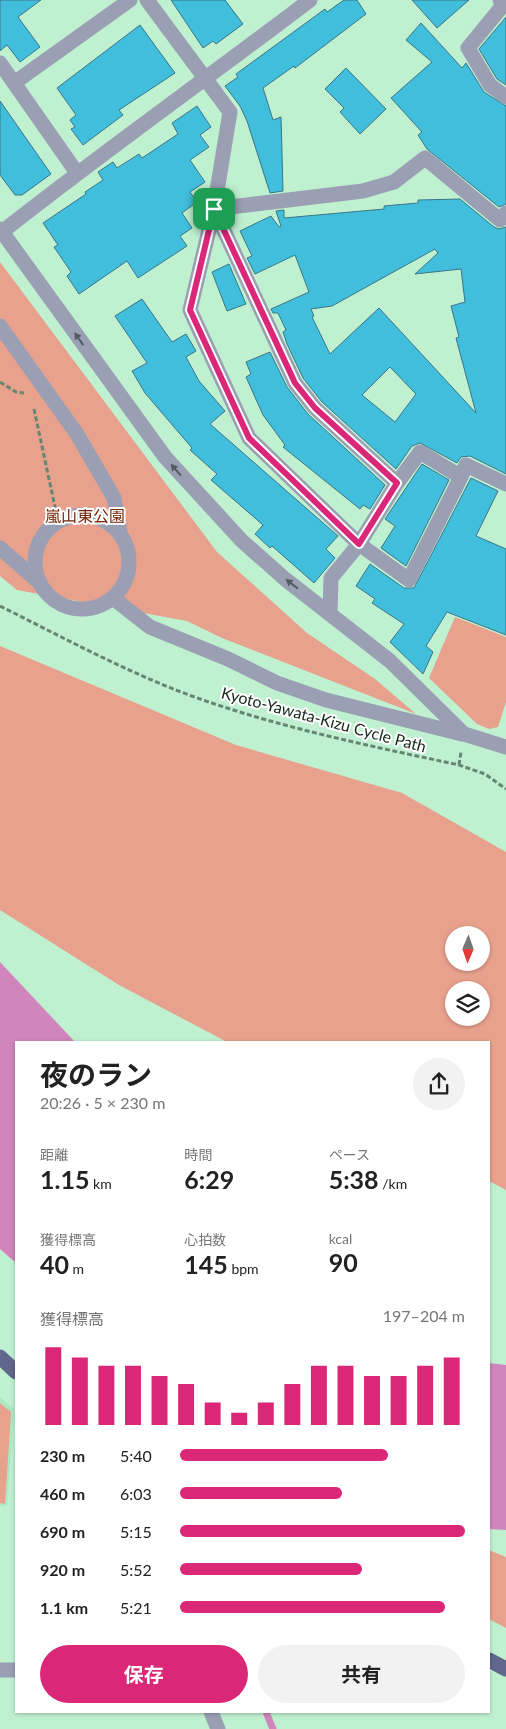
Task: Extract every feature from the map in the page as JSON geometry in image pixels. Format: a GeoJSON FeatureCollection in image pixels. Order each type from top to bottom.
{"type":"FeatureCollection","features":[{"type":"Feature","properties":{"kind":"main road"},"geometry":{"type":"LineString","coordinates":[[0,1357],[15,1371]]}},
{"type":"Feature","properties":{"kind":"main road"},"geometry":{"type":"LineString","coordinates":[[490,1661],[506,1669]]}},
{"type":"Feature","properties":{"kind":"street"},"geometry":{"type":"LineString","coordinates":[[14,83],[130,0]]}},
{"type":"Feature","properties":{"kind":"street"},"geometry":{"type":"LineString","coordinates":[[147,0],[230,112],[214,209],[190,310],[249,438],[359,544],[409,580],[466,465],[506,484]]}},
{"type":"Feature","properties":{"kind":"street"},"geometry":{"type":"LineString","coordinates":[[310,0],[1,230],[172,464],[242,541],[390,661],[464,734]]}},
{"type":"Feature","properties":{"kind":"street"},"geometry":{"type":"LineString","coordinates":[[503,1],[468,48],[490,85],[506,97]]}},
{"type":"Feature","properties":{"kind":"street"},"geometry":{"type":"LineString","coordinates":[[0,63],[77,173]]}},
{"type":"Feature","properties":{"kind":"street"},"geometry":{"type":"LineString","coordinates":[[214,209],[364,191],[394,182],[425,158],[500,220],[506,213]]}},
{"type":"Feature","properties":{"kind":"street"},"geometry":{"type":"LineString","coordinates":[[214,209],[295,383],[315,408],[397,483]]}},
{"type":"Feature","properties":{"kind":"street"},"geometry":{"type":"LineString","coordinates":[[0,326],[77,434],[114,498],[120,533]]}},
{"type":"Feature","properties":{"kind":"street"},"geometry":{"type":"LineString","coordinates":[[330,613],[331,578],[359,544],[397,483],[420,452],[461,477]]}},
{"type":"Feature","properties":{"kind":"street"},"geometry":{"type":"LineString","coordinates":[[0,548],[39,582],[53,598],[72,608],[86,609],[101,605],[113,598],[123,587],[129,566],[127,545],[120,533],[110,523],[98,517],[71,515],[47,529],[39,541],[35,561],[39,582]]}},
{"type":"Feature","properties":{"kind":"street"},"geometry":{"type":"LineString","coordinates":[[113,598],[150,627],[228,659],[277,683],[326,700],[506,746]]}},
{"type":"Feature","properties":{"kind":"street"},"geometry":{"type":"LineString","coordinates":[[0,1670],[15,1670]]}},
{"type":"Feature","properties":{"kind":"street"},"geometry":{"type":"LineString","coordinates":[[211,1713],[218,1729]]}},
{"type":"Feature","properties":{"kind":"path"},"geometry":{"type":"LineString","coordinates":[[33,404],[58,521]]}},
{"type":"Feature","properties":{"kind":"path","name":"Kyoto-Yawata-Kizu Cycle Path"},"geometry":{"type":"LineString","coordinates":[[0,606],[102,658],[181,692],[243,713],[287,725],[459,765],[485,774],[506,789]]}},
{"type":"Feature","properties":{"kind":"shaded area"},"geometry":{"type":"Polygon","coordinates":[[[0,962],[74,1041],[15,1041],[15,1262],[0,1249],[0,962]]]}},
{"type":"Feature","properties":{"kind":"shaded area"},"geometry":{"type":"Polygon","coordinates":[[[490,1363],[506,1365],[506,1530],[490,1529],[490,1363]]]}},
{"type":"Feature","properties":{"kind":"shaded area"},"geometry":{"type":"Polygon","coordinates":[[[0,1397],[14,1409],[7,1506],[0,1506],[0,1397]]]}},
{"type":"Feature","properties":{"kind":"green space","name":"嵐山東公園"},"geometry":{"type":"Polygon","coordinates":[[[0,262],[217,552],[307,633],[375,679],[416,714],[222,638],[187,621],[17,590],[0,576],[0,262]]]}},
{"type":"Feature","properties":{"kind":"green space"},"geometry":{"type":"Polygon","coordinates":[[[455,617],[506,637],[506,702],[498,727],[489,729],[477,724],[429,678],[455,617]]]}},
{"type":"Feature","properties":{"kind":"green space"},"geometry":{"type":"Polygon","coordinates":[[[0,646],[236,745],[402,793],[506,852],[506,1190],[490,1182],[490,1041],[225,1041],[119,985],[0,910],[0,646]]]}},
{"type":"Feature","properties":{"kind":"green space"},"geometry":{"type":"Polygon","coordinates":[[[0,1403],[11,1412],[5,1504],[0,1503],[0,1403]]]}},
{"type":"Feature","properties":{"kind":"green space"},"geometry":{"type":"Polygon","coordinates":[[[490,1550],[506,1557],[506,1628],[490,1620],[490,1550]]]}},
{"type":"Feature","properties":{"kind":"building"},"geometry":{"type":"Polygon","coordinates":[[[0,0],[41,0],[18,17],[40,47],[20,62],[7,45],[0,51],[0,0]]]}},
{"type":"Feature","properties":{"kind":"building"},"geometry":{"type":"Polygon","coordinates":[[[171,0],[225,0],[243,24],[216,44],[213,41],[203,48],[171,0]]]}},
{"type":"Feature","properties":{"kind":"building"},"geometry":{"type":"Polygon","coordinates":[[[344,0],[357,0],[366,14],[295,68],[294,66],[263,88],[273,120],[281,117],[283,191],[270,193],[247,121],[240,106],[225,86],[238,77],[236,74],[325,9],[327,12],[344,0]]]}},
{"type":"Feature","properties":{"kind":"building"},"geometry":{"type":"Polygon","coordinates":[[[412,0],[469,0],[437,28],[412,0]]]}},
{"type":"Feature","properties":{"kind":"building"},"geometry":{"type":"Polygon","coordinates":[[[506,17],[506,85],[497,79],[479,49],[506,17]]]}},
{"type":"Feature","properties":{"kind":"building"},"geometry":{"type":"Polygon","coordinates":[[[421,23],[462,68],[466,63],[484,92],[506,106],[506,204],[499,207],[427,149],[418,135],[422,132],[391,98],[432,62],[406,40],[421,23]]]}},
{"type":"Feature","properties":{"kind":"building"},"geometry":{"type":"Polygon","coordinates":[[[140,25],[175,73],[119,110],[123,115],[83,145],[71,129],[75,127],[70,120],[76,115],[57,88],[140,25]]]}},
{"type":"Feature","properties":{"kind":"building"},"geometry":{"type":"Polygon","coordinates":[[[346,68],[386,109],[360,134],[340,112],[344,108],[325,89],[346,68]]]}},
{"type":"Feature","properties":{"kind":"building"},"geometry":{"type":"Polygon","coordinates":[[[0,101],[51,174],[22,195],[15,195],[0,175],[0,101]]]}},
{"type":"Feature","properties":{"kind":"building"},"geometry":{"type":"Polygon","coordinates":[[[197,106],[211,127],[200,135],[209,147],[190,160],[205,182],[190,192],[197,202],[182,213],[192,228],[180,236],[187,246],[138,278],[127,261],[79,294],[67,276],[71,272],[54,247],[58,245],[43,223],[103,180],[98,172],[113,162],[117,168],[139,154],[142,158],[178,134],[172,123],[197,106]]]}},
{"type":"Feature","properties":{"kind":"building"},"geometry":{"type":"Polygon","coordinates":[[[460,199],[494,227],[499,229],[506,227],[506,474],[470,456],[461,457],[457,463],[420,443],[412,446],[396,469],[322,402],[303,378],[287,344],[283,332],[286,330],[278,313],[273,313],[271,309],[309,292],[295,255],[255,274],[247,258],[252,256],[240,231],[271,216],[279,227],[281,226],[276,211],[284,210],[284,218],[384,209],[384,206],[418,203],[418,200],[460,199]],[[435,249],[332,306],[311,309],[314,316],[312,317],[330,354],[379,308],[476,413],[456,338],[459,337],[451,306],[465,302],[461,269],[415,274],[438,253],[435,249]],[[390,367],[362,395],[395,422],[416,394],[390,367]]]}},
{"type":"Feature","properties":{"kind":"building"},"geometry":{"type":"Polygon","coordinates":[[[229,264],[246,304],[227,311],[212,272],[229,264]]]}},
{"type":"Feature","properties":{"kind":"building"},"geometry":{"type":"Polygon","coordinates":[[[142,299],[172,342],[186,334],[196,351],[186,357],[199,381],[225,411],[210,424],[338,536],[326,549],[335,558],[314,583],[272,546],[270,548],[255,534],[263,525],[211,480],[217,474],[190,450],[192,448],[145,393],[132,371],[147,363],[115,316],[142,299]]]}},
{"type":"Feature","properties":{"kind":"building"},"geometry":{"type":"Polygon","coordinates":[[[270,352],[287,387],[308,414],[385,485],[370,509],[363,505],[360,509],[283,447],[285,445],[263,415],[246,377],[251,374],[246,362],[270,352]]]}},
{"type":"Feature","properties":{"kind":"building"},"geometry":{"type":"Polygon","coordinates":[[[422,464],[449,480],[406,566],[381,548],[395,526],[385,519],[422,464]]]}},
{"type":"Feature","properties":{"kind":"building"},"geometry":{"type":"Polygon","coordinates":[[[471,478],[498,491],[476,536],[506,549],[506,635],[447,612],[426,646],[433,652],[423,674],[390,642],[404,624],[372,603],[375,599],[356,586],[370,564],[404,588],[414,588],[471,478]]]}},
{"type":"Feature","properties":{"kind":"waterway"},"geometry":{"type":"LineString","coordinates":[[266,1713],[273,1729]]}},
{"type":"Feature","properties":{"kind":"route"},"geometry":{"type":"LineString","coordinates":[[214,209],[295,383],[315,408],[397,483],[359,544],[249,438],[190,310],[214,209]]}}]}
